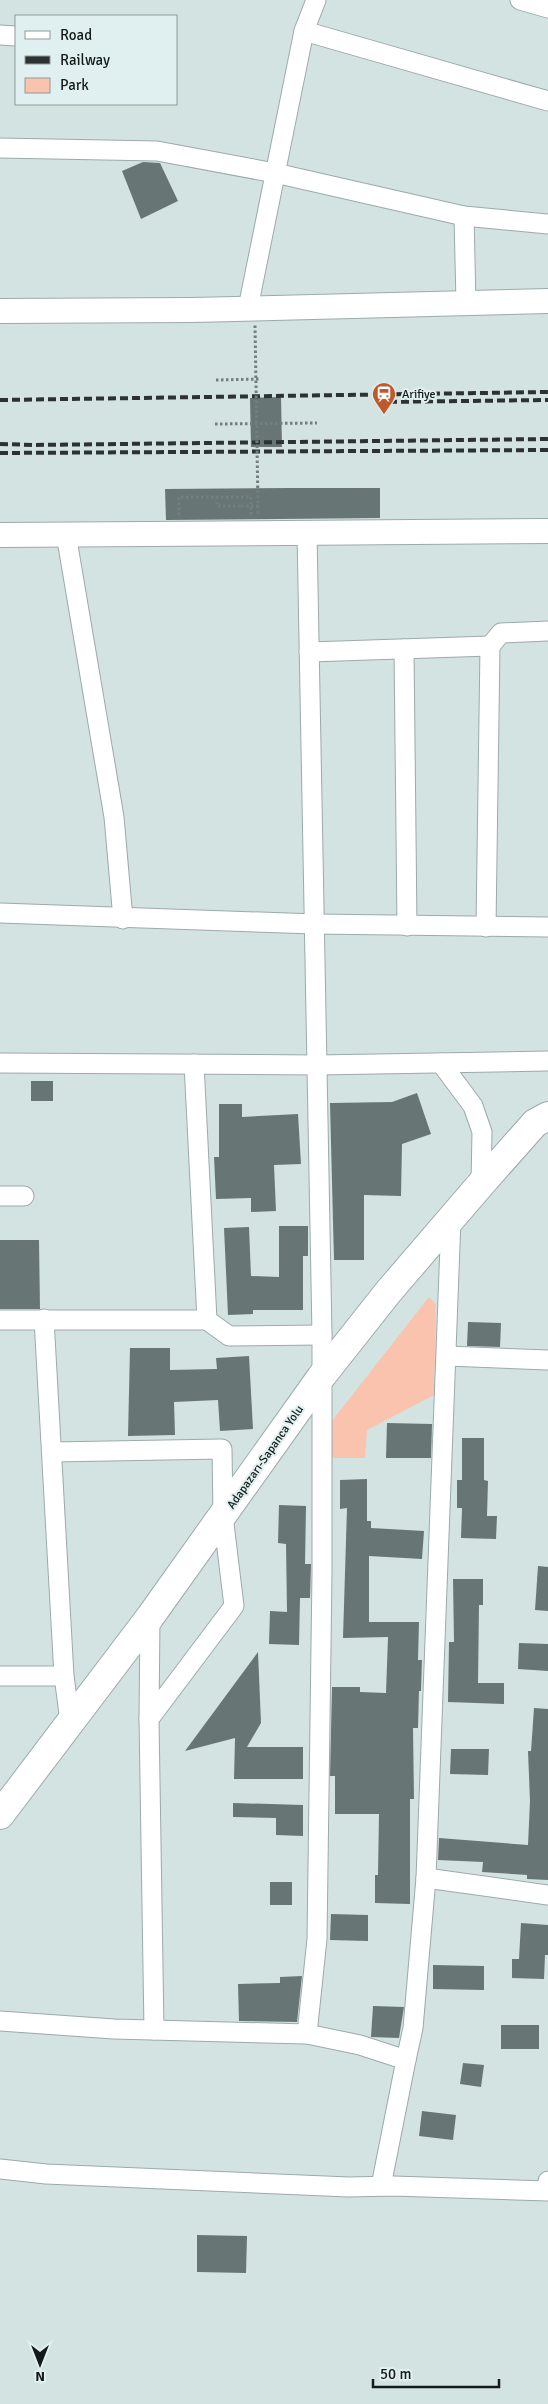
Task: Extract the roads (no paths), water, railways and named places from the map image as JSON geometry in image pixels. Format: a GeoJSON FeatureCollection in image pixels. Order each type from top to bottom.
{"type":"FeatureCollection","features":[{"type":"Feature","properties":{"kind":"main road","name":"Adapazarı-Sapanca Yolu"},"geometry":{"type":"LineString","coordinates":[[0,1815],[150,1617],[321,1377],[389,1291],[481,1184],[535,1123],[548,1116]]}},
{"type":"Feature","properties":{"kind":"street"},"geometry":{"type":"LineString","coordinates":[[252,317],[275,173],[304,31],[316,0]]}},
{"type":"Feature","properties":{"kind":"street"},"geometry":{"type":"LineString","coordinates":[[520,0],[548,8]]}},
{"type":"Feature","properties":{"kind":"street"},"geometry":{"type":"LineString","coordinates":[[304,31],[548,101]]}},
{"type":"Feature","properties":{"kind":"street"},"geometry":{"type":"LineString","coordinates":[[0,36],[15,36]]}},
{"type":"Feature","properties":{"kind":"street"},"geometry":{"type":"LineString","coordinates":[[0,148],[158,151],[275,173],[464,216],[548,224]]}},
{"type":"Feature","properties":{"kind":"street"},"geometry":{"type":"LineString","coordinates":[[464,216],[466,303]]}},
{"type":"Feature","properties":{"kind":"street"},"geometry":{"type":"LineString","coordinates":[[0,312],[252,317],[466,303],[548,301]]}},
{"type":"Feature","properties":{"kind":"street"},"geometry":{"type":"LineString","coordinates":[[0,535],[548,531]]}},
{"type":"Feature","properties":{"kind":"street"},"geometry":{"type":"LineString","coordinates":[[307,533],[322,1335],[322,1573],[317,1939],[307,2034]]}},
{"type":"Feature","properties":{"kind":"street"},"geometry":{"type":"LineString","coordinates":[[66,534],[114,817],[123,919]]}},
{"type":"Feature","properties":{"kind":"street"},"geometry":{"type":"LineString","coordinates":[[486,927],[490,646],[501,633],[548,631]]}},
{"type":"Feature","properties":{"kind":"street"},"geometry":{"type":"LineString","coordinates":[[309,652],[490,646]]}},
{"type":"Feature","properties":{"kind":"street"},"geometry":{"type":"LineString","coordinates":[[404,649],[407,926]]}},
{"type":"Feature","properties":{"kind":"street"},"geometry":{"type":"LineString","coordinates":[[0,913],[123,919],[315,924],[548,927]]}},
{"type":"Feature","properties":{"kind":"street"},"geometry":{"type":"LineString","coordinates":[[0,1063],[318,1065],[548,1061]]}},
{"type":"Feature","properties":{"kind":"street"},"geometry":{"type":"LineString","coordinates":[[441,1062],[473,1106],[482,1132],[481,1184]]}},
{"type":"Feature","properties":{"kind":"street"},"geometry":{"type":"LineString","coordinates":[[194,1064],[207,1320]]}},
{"type":"Feature","properties":{"kind":"street"},"geometry":{"type":"LineString","coordinates":[[0,1196],[24,1196]]}},
{"type":"Feature","properties":{"kind":"street"},"geometry":{"type":"LineString","coordinates":[[381,2186],[413,2028],[426,1878],[451,1219]]}},
{"type":"Feature","properties":{"kind":"street"},"geometry":{"type":"LineString","coordinates":[[44,1319],[64,1676],[70,1721]]}},
{"type":"Feature","properties":{"kind":"street"},"geometry":{"type":"LineString","coordinates":[[0,1320],[207,1320],[230,1336],[322,1335]]}},
{"type":"Feature","properties":{"kind":"street"},"geometry":{"type":"LineString","coordinates":[[447,1356],[548,1360]]}},
{"type":"Feature","properties":{"kind":"street"},"geometry":{"type":"LineString","coordinates":[[52,1452],[222,1449],[223,1516],[234,1606],[149,1720]]}},
{"type":"Feature","properties":{"kind":"street"},"geometry":{"type":"LineString","coordinates":[[150,1617],[149,1720],[154,2030]]}},
{"type":"Feature","properties":{"kind":"street"},"geometry":{"type":"LineString","coordinates":[[0,1676],[64,1676]]}},
{"type":"Feature","properties":{"kind":"street"},"geometry":{"type":"LineString","coordinates":[[426,1878],[548,1895]]}},
{"type":"Feature","properties":{"kind":"street"},"geometry":{"type":"LineString","coordinates":[[0,2021],[154,2030],[307,2034],[360,2045],[406,2060]]}},
{"type":"Feature","properties":{"kind":"street"},"geometry":{"type":"LineString","coordinates":[[0,2168],[46,2174],[349,2187],[381,2186],[548,2191],[548,2181]]}},
{"type":"Feature","properties":{"kind":"railway"},"geometry":{"type":"LineString","coordinates":[[0,400],[548,392]]}},
{"type":"Feature","properties":{"kind":"railway"},"geometry":{"type":"LineString","coordinates":[[377,402],[548,400]]}},
{"type":"Feature","properties":{"kind":"railway"},"geometry":{"type":"LineString","coordinates":[[0,444],[548,439]]}},
{"type":"Feature","properties":{"kind":"railway"},"geometry":{"type":"LineString","coordinates":[[0,453],[548,450]]}},
{"type":"Feature","properties":{"kind":"place","name":"Arifiye"},"geometry":{"type":"Point","coordinates":[384,415]}}]}
